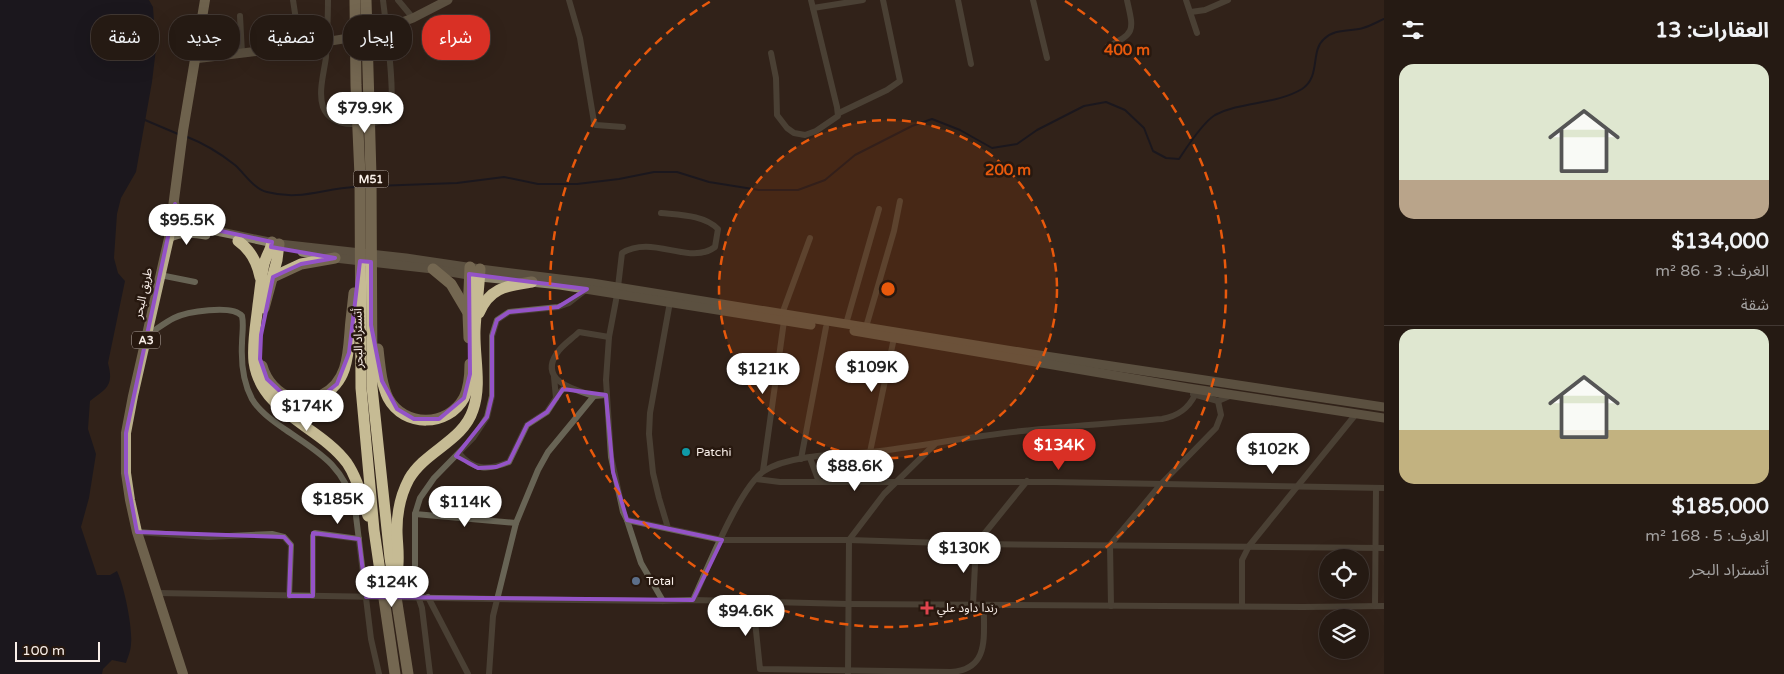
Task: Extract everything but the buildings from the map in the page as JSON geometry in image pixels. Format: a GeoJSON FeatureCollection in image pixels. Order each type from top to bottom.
{"type":"FeatureCollection","features":[{"type":"Feature","properties":{"kind":"highway","name":"طريق البحر"},"geometry":{"type":"LineString","coordinates":[[202,15],[205,0]]}},
{"type":"Feature","properties":{"kind":"highway","name":"أتستراد البحر"},"geometry":{"type":"LineString","coordinates":[[355,0],[361,86],[371,176],[364,273],[361,388],[374,530],[394,674]]}},
{"type":"Feature","properties":{"kind":"highway","name":"أتستراد البحر"},"geometry":{"type":"LineString","coordinates":[[361,86],[366,0]]}},
{"type":"Feature","properties":{"kind":"highway","name":"طريق البحر"},"geometry":{"type":"LineString","coordinates":[[183,674],[137,532],[126,473],[126,433],[132,396],[169,238],[194,60]]}},
{"type":"Feature","properties":{"kind":"highway"},"geometry":{"type":"LineString","coordinates":[[238,241],[244,245],[258,265],[261,284]]}},
{"type":"Feature","properties":{"kind":"highway"},"geometry":{"type":"LineString","coordinates":[[275,245],[273,277],[263,314],[260,349],[262,368],[267,379],[274,387],[291,398],[314,399],[329,392],[337,384],[349,353],[355,289],[364,273]]}},
{"type":"Feature","properties":{"kind":"highway"},"geometry":{"type":"LineString","coordinates":[[275,245],[264,265],[253,349],[256,369],[262,388],[279,407],[329,444],[347,463],[354,474],[374,530]]}},
{"type":"Feature","properties":{"kind":"highway"},"geometry":{"type":"LineString","coordinates":[[273,277],[301,264],[335,258]]}},
{"type":"Feature","properties":{"kind":"highway"},"geometry":{"type":"LineString","coordinates":[[395,586],[398,561],[398,514],[405,488],[410,477],[420,465],[455,436],[468,422],[476,399],[475,328],[472,315],[451,284],[432,269]]}},
{"type":"Feature","properties":{"kind":"highway"},"geometry":{"type":"LineString","coordinates":[[372,325],[378,342],[382,381],[389,399],[397,409],[414,419],[439,419],[449,414],[464,398],[470,374],[475,272]]}},
{"type":"Feature","properties":{"kind":"highway","name":"أتستراد البحر"},"geometry":{"type":"LineString","coordinates":[[364,273],[372,325],[372,387],[376,435],[408,674]]}},
{"type":"Feature","properties":{"kind":"highway"},"geometry":{"type":"LineString","coordinates":[[472,315],[493,292],[510,286],[532,282]]}},
{"type":"Feature","properties":{"kind":"main road"},"geometry":{"type":"LineString","coordinates":[[413,18],[448,0]]}},
{"type":"Feature","properties":{"kind":"main road"},"geometry":{"type":"LineString","coordinates":[[242,53],[250,52]]}},
{"type":"Feature","properties":{"kind":"main road"},"geometry":{"type":"LineString","coordinates":[[174,204],[179,216],[192,226],[335,258],[475,272],[618,291],[783,317],[826,327],[1188,388],[1384,418]]}},
{"type":"Feature","properties":{"kind":"main road"},"geometry":{"type":"LineString","coordinates":[[169,238],[180,234],[200,234],[238,241],[406,258],[532,282],[618,291],[670,302],[846,324],[1384,407]]}},
{"type":"Feature","properties":{"kind":"street"},"geometry":{"type":"LineString","coordinates":[[293,0],[295,15]]}},
{"type":"Feature","properties":{"kind":"street"},"geometry":{"type":"LineString","coordinates":[[328,0],[328,15]]}},
{"type":"Feature","properties":{"kind":"street"},"geometry":{"type":"LineString","coordinates":[[383,0],[385,15]]}},
{"type":"Feature","properties":{"kind":"street"},"geometry":{"type":"LineString","coordinates":[[398,0],[413,18]]}},
{"type":"Feature","properties":{"kind":"street"},"geometry":{"type":"LineString","coordinates":[[569,0],[580,38],[594,122],[596,126],[623,127]]}},
{"type":"Feature","properties":{"kind":"street"},"geometry":{"type":"LineString","coordinates":[[811,0],[838,113]]}},
{"type":"Feature","properties":{"kind":"street"},"geometry":{"type":"LineString","coordinates":[[813,8],[863,0]]}},
{"type":"Feature","properties":{"kind":"street"},"geometry":{"type":"LineString","coordinates":[[771,53],[776,78],[777,115],[794,133],[805,135],[816,130],[835,119],[838,113],[887,90],[900,81],[883,0]]}},
{"type":"Feature","properties":{"kind":"street"},"geometry":{"type":"LineString","coordinates":[[958,0],[971,64]]}},
{"type":"Feature","properties":{"kind":"street"},"geometry":{"type":"LineString","coordinates":[[1033,0],[1047,58]]}},
{"type":"Feature","properties":{"kind":"street"},"geometry":{"type":"LineString","coordinates":[[1108,46],[1124,39],[1130,32],[1132,26],[1127,0]]}},
{"type":"Feature","properties":{"kind":"street"},"geometry":{"type":"LineString","coordinates":[[1186,0],[1197,33]]}},
{"type":"Feature","properties":{"kind":"street"},"geometry":{"type":"LineString","coordinates":[[1191,12],[1205,10],[1228,0]]}},
{"type":"Feature","properties":{"kind":"street"},"geometry":{"type":"LineString","coordinates":[[240,16],[242,53]]}},
{"type":"Feature","properties":{"kind":"street"},"geometry":{"type":"LineString","coordinates":[[325,60],[322,100],[324,109],[338,122],[345,124],[382,121],[389,116],[392,104],[389,60]]}},
{"type":"Feature","properties":{"kind":"street"},"geometry":{"type":"LineString","coordinates":[[866,328],[894,231],[900,201]]}},
{"type":"Feature","properties":{"kind":"street"},"geometry":{"type":"LineString","coordinates":[[846,324],[879,209]]}},
{"type":"Feature","properties":{"kind":"street"},"geometry":{"type":"LineString","coordinates":[[661,213],[712,222],[718,228],[715,246],[707,252],[699,254],[642,246],[627,250],[622,253],[620,258],[618,291],[609,337],[606,380],[613,472],[623,512],[641,563],[663,601]]}},
{"type":"Feature","properties":{"kind":"street"},"geometry":{"type":"LineString","coordinates":[[763,472],[783,317],[810,238]]}},
{"type":"Feature","properties":{"kind":"street"},"geometry":{"type":"LineString","coordinates":[[160,275],[194,282]]}},
{"type":"Feature","properties":{"kind":"street"},"geometry":{"type":"LineString","coordinates":[[430,674],[422,608],[415,597],[415,514],[420,498],[426,488],[482,427],[490,406],[492,336],[497,320],[510,312],[558,307],[569,303],[587,289]]}},
{"type":"Feature","properties":{"kind":"street"},"geometry":{"type":"LineString","coordinates":[[668,528],[658,498],[649,434],[650,413],[670,302]]}},
{"type":"Feature","properties":{"kind":"street"},"geometry":{"type":"LineString","coordinates":[[147,336],[175,318],[186,314],[210,310],[240,313],[243,321],[244,380],[253,400],[259,409],[338,470],[351,491],[369,597],[371,639],[379,674]]}},
{"type":"Feature","properties":{"kind":"street"},"geometry":{"type":"LineString","coordinates":[[801,459],[826,327]]}},
{"type":"Feature","properties":{"kind":"street"},"geometry":{"type":"LineString","coordinates":[[556,398],[552,368],[557,352],[579,332],[609,337]]}},
{"type":"Feature","properties":{"kind":"street"},"geometry":{"type":"LineString","coordinates":[[870,452],[894,338]]}},
{"type":"Feature","properties":{"kind":"street"},"geometry":{"type":"LineString","coordinates":[[554,376],[568,388],[594,396],[606,395]]}},
{"type":"Feature","properties":{"kind":"street"},"geometry":{"type":"LineString","coordinates":[[459,453],[465,460],[478,468],[496,467],[509,462],[527,425],[548,412],[556,398],[564,389],[568,388]]}},
{"type":"Feature","properties":{"kind":"street"},"geometry":{"type":"LineString","coordinates":[[1188,388],[1196,395],[1218,401],[1232,395]]}},
{"type":"Feature","properties":{"kind":"street"},"geometry":{"type":"LineString","coordinates":[[693,600],[737,506],[756,478],[775,465],[801,459],[935,444],[1021,431],[1171,417],[1185,409],[1196,395]]}},
{"type":"Feature","properties":{"kind":"street"},"geometry":{"type":"LineString","coordinates":[[489,674],[496,599],[516,523],[538,470],[548,452],[594,396]]}},
{"type":"Feature","properties":{"kind":"street"},"geometry":{"type":"LineString","coordinates":[[1111,606],[1110,545],[1161,484],[1216,428],[1221,415],[1218,401]]}},
{"type":"Feature","properties":{"kind":"street"},"geometry":{"type":"LineString","coordinates":[[1242,606],[1242,560],[1249,546],[1356,414]]}},
{"type":"Feature","properties":{"kind":"street"},"geometry":{"type":"LineString","coordinates":[[848,672],[849,540],[894,483],[935,444]]}},
{"type":"Feature","properties":{"kind":"street"},"geometry":{"type":"LineString","coordinates":[[810,458],[819,482]]}},
{"type":"Feature","properties":{"kind":"street"},"geometry":{"type":"LineString","coordinates":[[756,478],[780,482],[1027,481],[1381,487],[1376,548],[1375,606]]}},
{"type":"Feature","properties":{"kind":"street"},"geometry":{"type":"LineString","coordinates":[[974,605],[976,544],[1027,481]]}},
{"type":"Feature","properties":{"kind":"street"},"geometry":{"type":"LineString","coordinates":[[415,514],[516,523]]}},
{"type":"Feature","properties":{"kind":"street"},"geometry":{"type":"LineString","coordinates":[[627,520],[722,540],[849,540],[976,544],[1384,548]]}},
{"type":"Feature","properties":{"kind":"street"},"geometry":{"type":"LineString","coordinates":[[137,532],[208,537],[272,534],[284,537],[291,545],[289,596]]}},
{"type":"Feature","properties":{"kind":"street"},"geometry":{"type":"LineString","coordinates":[[313,596],[313,536],[315,534],[359,539]]}},
{"type":"Feature","properties":{"kind":"street"},"geometry":{"type":"LineString","coordinates":[[157,593],[496,599],[693,600],[848,604],[1384,606]]}},
{"type":"Feature","properties":{"kind":"street"},"geometry":{"type":"LineString","coordinates":[[428,597],[468,674]]}},
{"type":"Feature","properties":{"kind":"street"},"geometry":{"type":"LineString","coordinates":[[753,602],[760,669],[810,672],[951,672],[966,669],[972,666],[982,653],[984,605]]}},
{"type":"Feature","properties":{"kind":"highlighted area"},"geometry":{"type":"Polygon","coordinates":[[[175,204],[179,216],[188,224],[272,242],[271,247],[335,258],[301,264],[273,277],[261,335],[260,359],[267,379],[282,393],[301,399],[322,396],[337,384],[349,353],[360,261],[371,262],[371,325],[382,381],[397,409],[414,419],[439,419],[464,398],[470,374],[469,274],[587,289],[558,307],[509,312],[497,320],[492,336],[492,396],[487,417],[456,456],[478,468],[496,467],[509,462],[527,425],[547,412],[563,389],[606,395],[613,472],[627,520],[722,540],[693,600],[366,597],[359,539],[313,533],[313,596],[289,596],[291,545],[284,537],[137,532],[126,473],[126,433],[175,204]]]}},
{"type":"Feature","properties":{"kind":"water"},"geometry":{"type":"Polygon","coordinates":[[[0,0],[149,0],[153,7],[154,15],[91,15],[91,60],[155,60],[136,172],[121,198],[117,214],[114,258],[118,273],[125,281],[108,363],[110,377],[108,386],[90,401],[88,429],[96,454],[89,498],[81,527],[97,575],[110,575],[117,571],[131,628],[130,649],[126,663],[112,660],[103,669],[102,674],[0,674],[0,0]]]}},
{"type":"Feature","properties":{"kind":"waterway"},"geometry":{"type":"LineString","coordinates":[[375,186],[457,183],[504,177],[538,184],[577,184],[619,179],[654,172],[677,172],[709,182],[759,190],[798,190],[825,180],[855,155],[912,126],[932,119],[960,130],[992,148],[1017,144],[1037,130],[1084,106],[1106,102],[1125,110],[1144,128],[1153,151],[1166,158],[1179,159],[1200,129],[1215,115],[1236,107],[1281,98],[1302,89],[1308,84],[1314,71],[1317,50],[1328,36],[1337,32],[1363,28],[1384,19]]}},
{"type":"Feature","properties":{"kind":"waterway"},"geometry":{"type":"LineString","coordinates":[[145,120],[178,134]]}},
{"type":"Feature","properties":{"kind":"waterway"},"geometry":{"type":"LineString","coordinates":[[185,136],[223,156],[235,165],[254,185],[267,192],[302,195],[355,187]]}},
{"type":"Feature","properties":{"kind":"place","name":"Patchi"},"geometry":{"type":"Point","coordinates":[686,452]}},
{"type":"Feature","properties":{"kind":"place","name":"Total"},"geometry":{"type":"Point","coordinates":[636,581]}},
{"type":"Feature","properties":{"kind":"place","name":"رندا داود علي"},"geometry":{"type":"Point","coordinates":[927,608]}}]}
